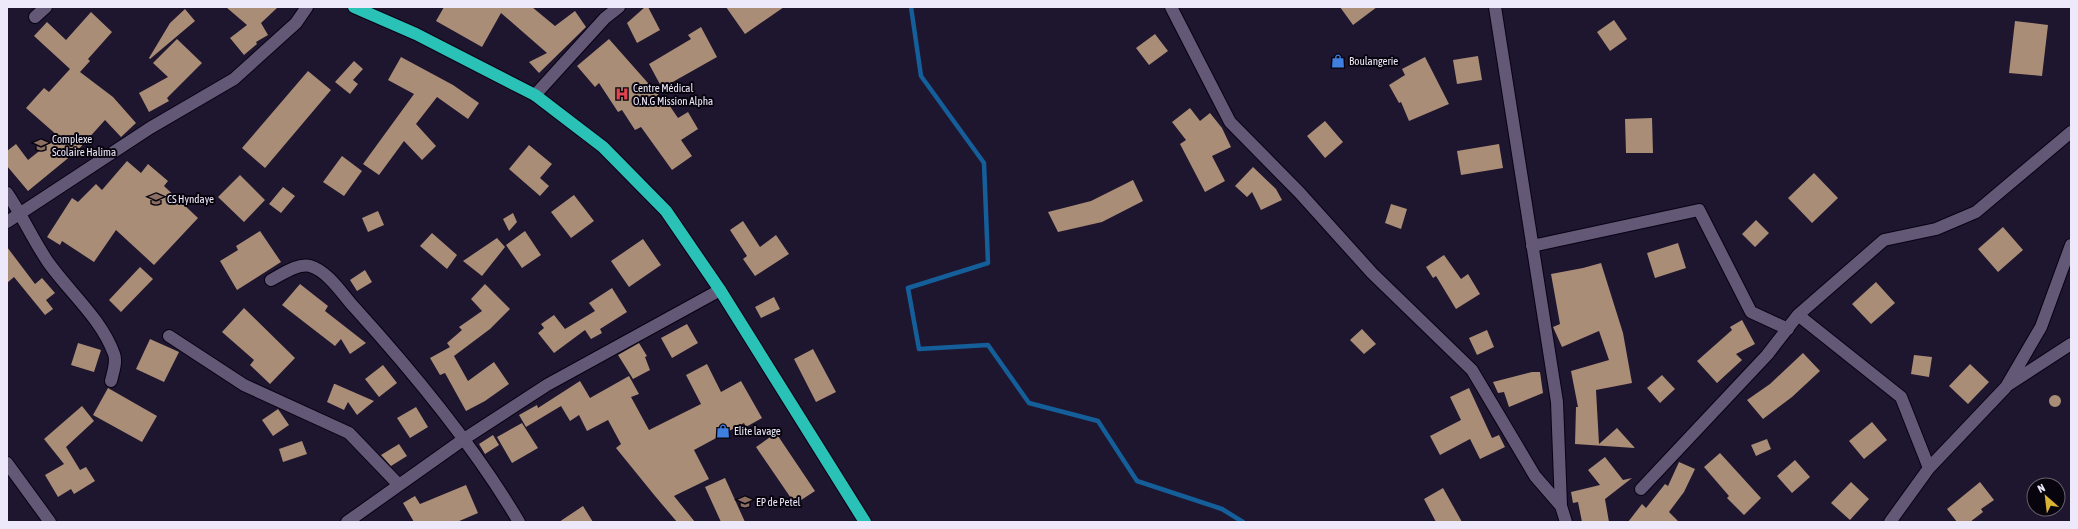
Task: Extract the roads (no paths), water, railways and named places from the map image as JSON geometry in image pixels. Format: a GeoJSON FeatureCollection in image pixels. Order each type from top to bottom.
{"type":"FeatureCollection","features":[{"type":"Feature","properties":{"kind":"highway"},"geometry":{"type":"LineString","coordinates":[[354,7],[416,34],[535,95],[603,147],[666,211],[720,290],[865,522]]}},
{"type":"Feature","properties":{"kind":"street"},"geometry":{"type":"LineString","coordinates":[[35,17],[46,7]]}},
{"type":"Feature","properties":{"kind":"street"},"geometry":{"type":"LineString","coordinates":[[7,222],[20,212],[150,128],[234,79],[296,23],[306,7]]}},
{"type":"Feature","properties":{"kind":"street"},"geometry":{"type":"LineString","coordinates":[[535,95],[605,18],[619,7]]}},
{"type":"Feature","properties":{"kind":"street"},"geometry":{"type":"LineString","coordinates":[[1171,7],[1230,122],[1299,192],[1372,273],[1472,370],[1535,476],[1561,506]]}},
{"type":"Feature","properties":{"kind":"street"},"geometry":{"type":"LineString","coordinates":[[1495,7],[1557,402],[1561,506],[1566,522]]}},
{"type":"Feature","properties":{"kind":"street"},"geometry":{"type":"LineString","coordinates":[[1641,489],[1767,355],[1798,315],[1884,240],[1936,229],[1976,212],[2071,132]]}},
{"type":"Feature","properties":{"kind":"street"},"geometry":{"type":"LineString","coordinates":[[7,193],[20,212],[48,261],[98,324],[109,343],[114,355],[114,367],[111,381]]}},
{"type":"Feature","properties":{"kind":"street"},"geometry":{"type":"LineString","coordinates":[[1532,246],[1699,210],[1751,312],[1788,329]]}},
{"type":"Feature","properties":{"kind":"street"},"geometry":{"type":"LineString","coordinates":[[2006,387],[2041,327],[2071,245]]}},
{"type":"Feature","properties":{"kind":"street"},"geometry":{"type":"LineString","coordinates":[[271,280],[294,268],[310,266],[325,275],[377,333],[464,439],[506,500],[519,522]]}},
{"type":"Feature","properties":{"kind":"street"},"geometry":{"type":"LineString","coordinates":[[347,522],[464,439],[547,385],[720,290]]}},
{"type":"Feature","properties":{"kind":"street"},"geometry":{"type":"LineString","coordinates":[[1798,315],[1901,397],[1929,468]]}},
{"type":"Feature","properties":{"kind":"street"},"geometry":{"type":"LineString","coordinates":[[169,336],[244,385],[349,433],[399,485]]}},
{"type":"Feature","properties":{"kind":"street"},"geometry":{"type":"LineString","coordinates":[[1890,522],[1929,468],[2006,387],[2071,344]]}},
{"type":"Feature","properties":{"kind":"street"},"geometry":{"type":"LineString","coordinates":[[7,463],[50,522]]}},
{"type":"Feature","properties":{"kind":"waterway"},"geometry":{"type":"LineString","coordinates":[[911,7],[921,76],[984,163],[988,263],[908,288],[919,349],[988,345],[1029,403],[1098,421],[1137,481],[1222,509],[1243,522]]}},
{"type":"Feature","properties":{"kind":"place","name":"Boulangerie"},"geometry":{"type":"Point","coordinates":[1338,61]}},
{"type":"Feature","properties":{"kind":"place","name":"Centre Médical O.N.G Mission Alpha"},"geometry":{"type":"Point","coordinates":[622,94]}},
{"type":"Feature","properties":{"kind":"place","name":"Complexe Scolaire Halima"},"geometry":{"type":"Point","coordinates":[41,145]}},
{"type":"Feature","properties":{"kind":"place","name":"CS Hyndaye"},"geometry":{"type":"Point","coordinates":[156,199]}},
{"type":"Feature","properties":{"kind":"place","name":"Elite lavage"},"geometry":{"type":"Point","coordinates":[723,431]}},
{"type":"Feature","properties":{"kind":"place","name":"EP de Petel"},"geometry":{"type":"Point","coordinates":[745,502]}}]}
